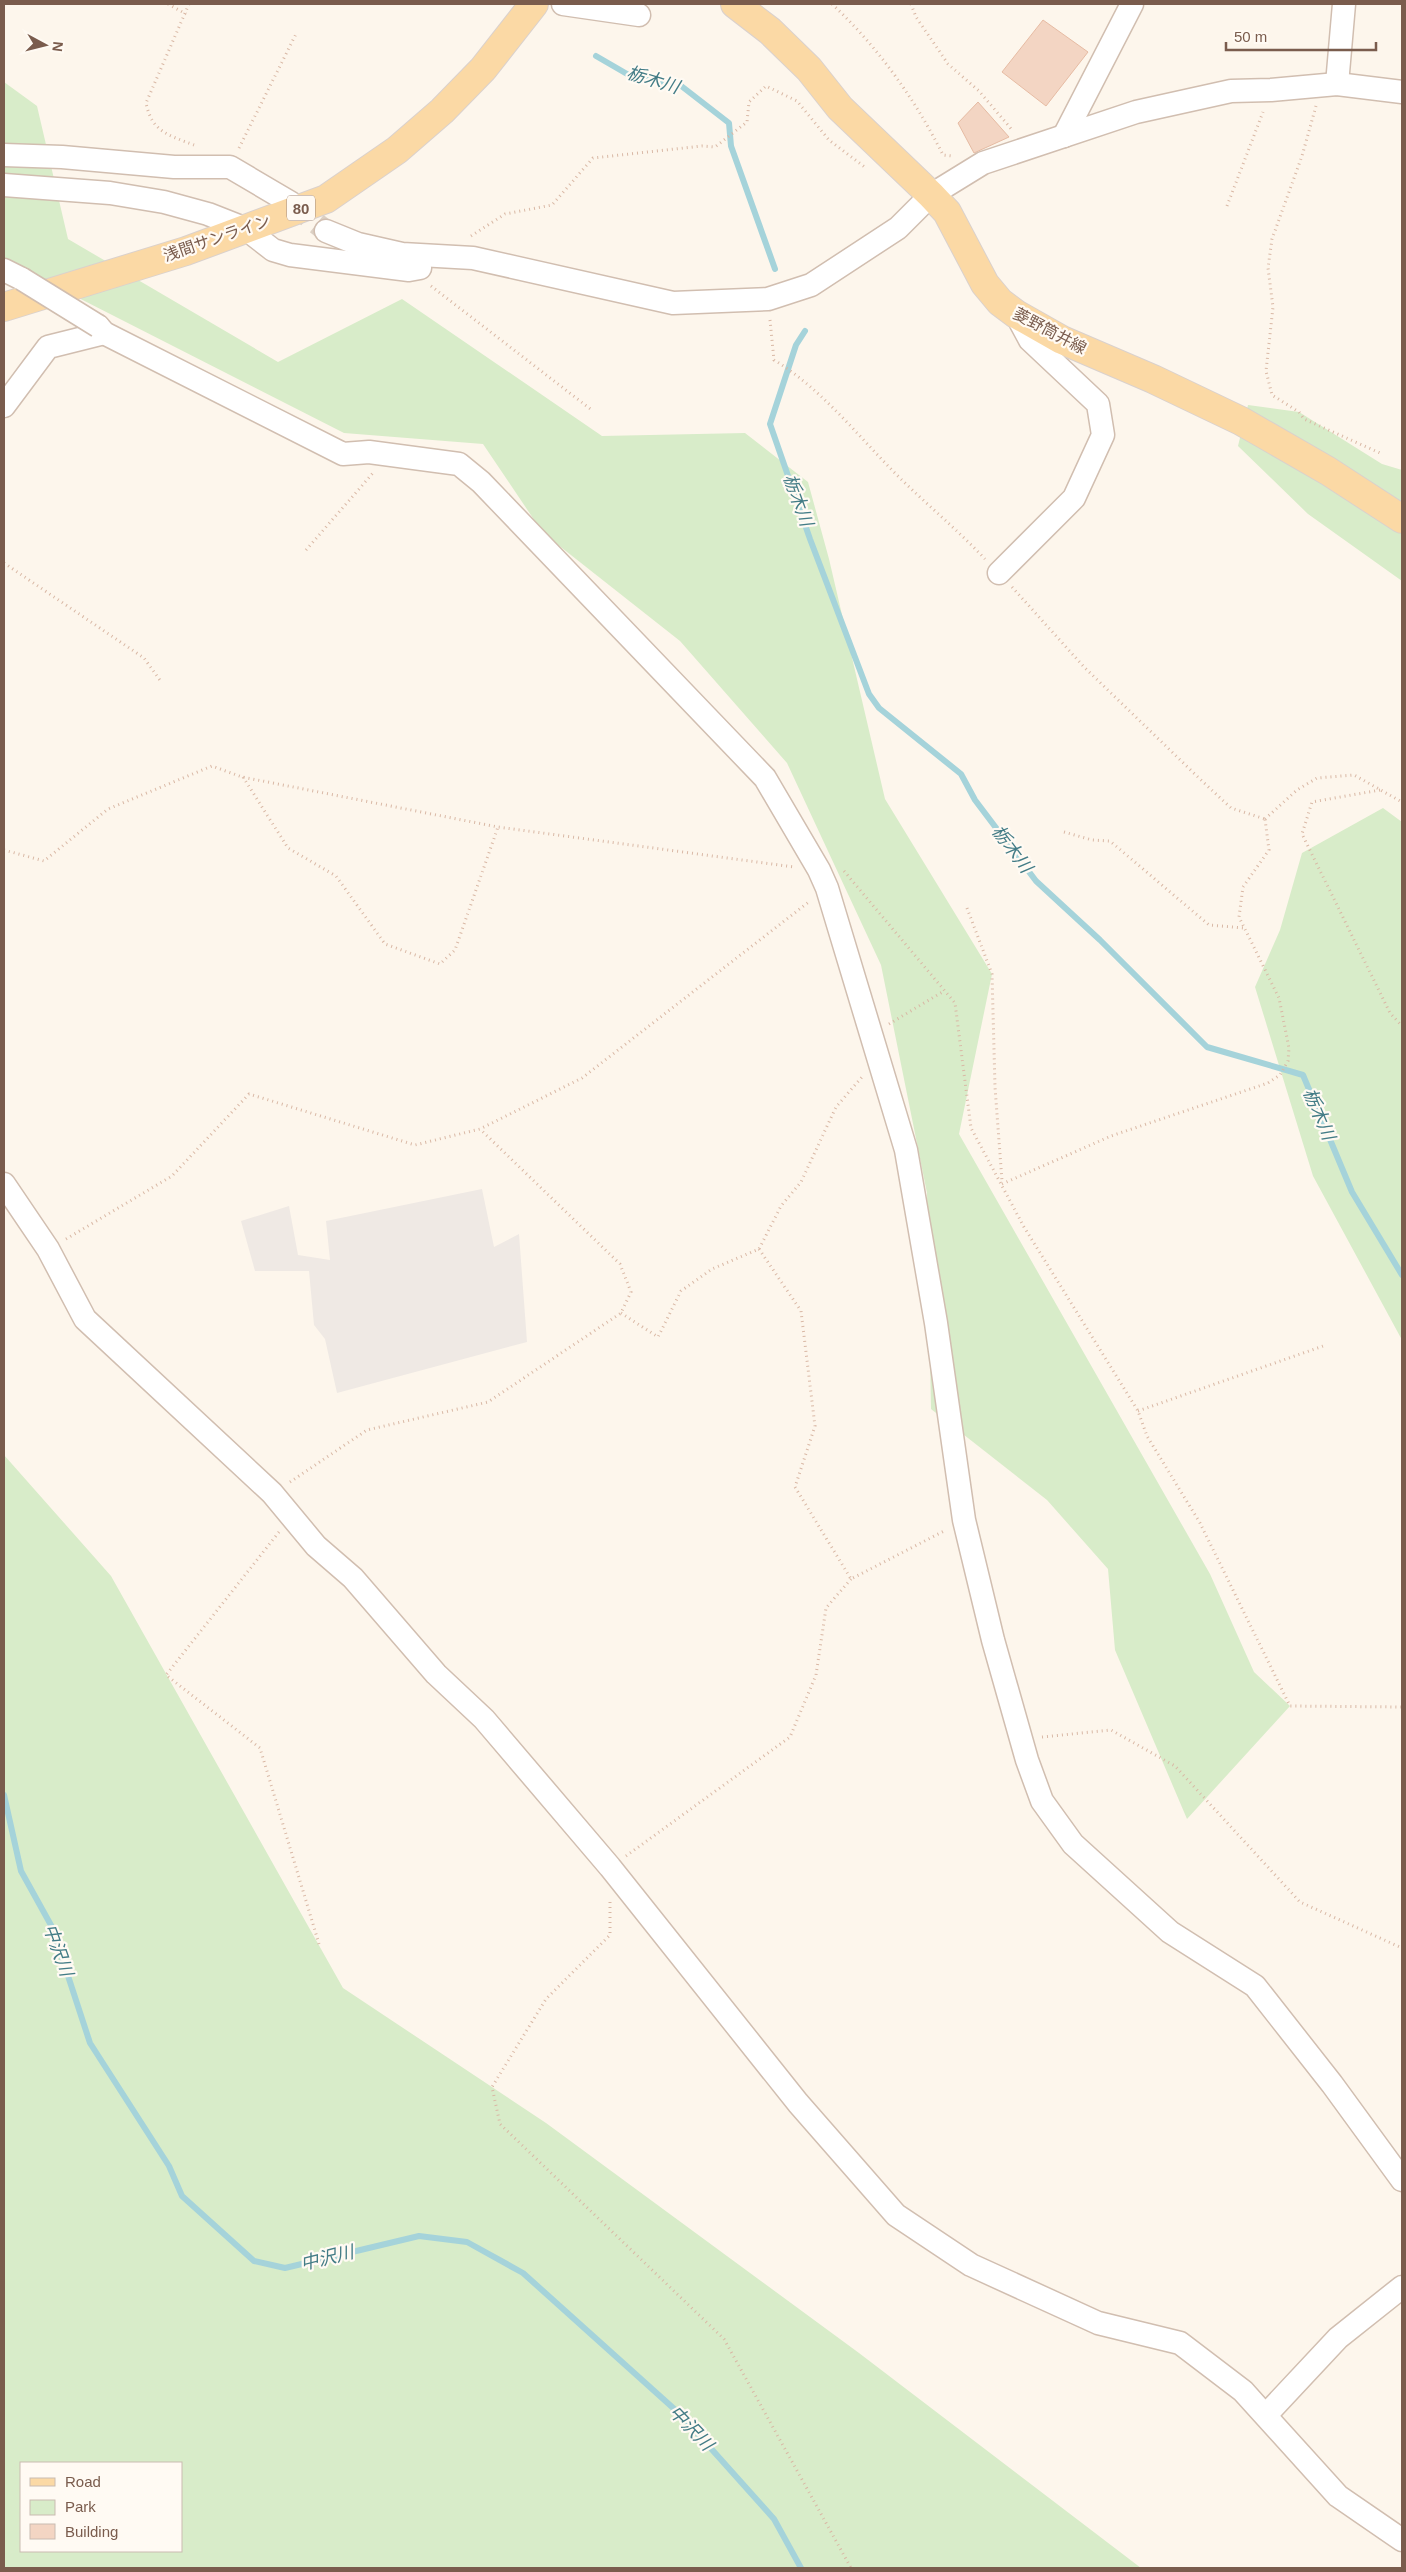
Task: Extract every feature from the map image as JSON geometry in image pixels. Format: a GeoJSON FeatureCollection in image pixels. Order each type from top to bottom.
{"type":"FeatureCollection","features":[{"type":"Feature","properties":{"kind":"main road","name":"浅間サンライン"},"geometry":{"type":"LineString","coordinates":[[4,307],[186,251],[326,199],[397,150],[442,112],[483,69],[534,4]]}},
{"type":"Feature","properties":{"kind":"main road","name":"菱野筒井線"},"geometry":{"type":"LineString","coordinates":[[735,4],[770,31],[809,70],[840,108],[947,212],[985,284],[1000,302],[1016,314],[1062,340],[1153,379],[1241,421],[1328,471],[1402,518]]}},
{"type":"Feature","properties":{"kind":"street"},"geometry":{"type":"LineString","coordinates":[[563,4],[639,14]]}},
{"type":"Feature","properties":{"kind":"street"},"geometry":{"type":"LineString","coordinates":[[1064,136],[1132,4]]}},
{"type":"Feature","properties":{"kind":"street"},"geometry":{"type":"LineString","coordinates":[[1329,85],[1344,4]]}},
{"type":"Feature","properties":{"kind":"street"},"geometry":{"type":"LineString","coordinates":[[326,231],[358,244],[402,254],[473,258],[673,303],[768,299],[811,285],[898,228],[931,195],[983,163],[1136,112],[1231,91],[1329,85],[1402,92]]}},
{"type":"Feature","properties":{"kind":"street"},"geometry":{"type":"LineString","coordinates":[[4,155],[62,157],[174,167],[230,167],[291,203]]}},
{"type":"Feature","properties":{"kind":"street"},"geometry":{"type":"LineString","coordinates":[[4,185],[110,193],[164,202],[208,214],[246,229],[272,250],[290,255],[409,270],[473,258]]}},
{"type":"Feature","properties":{"kind":"street"},"geometry":{"type":"LineString","coordinates":[[13,274],[101,329],[343,454],[369,452],[459,464],[481,482],[764,778],[829,875],[870,1036],[906,1150],[936,1324],[964,1520],[993,1640],[1027,1760],[1042,1801],[1073,1844],[1170,1932],[1255,1986],[1332,2084],[1402,2180]]}},
{"type":"Feature","properties":{"kind":"street"},"geometry":{"type":"LineString","coordinates":[[999,573],[1074,498],[1103,435],[1098,404],[1030,340],[1016,314]]}},
{"type":"Feature","properties":{"kind":"street"},"geometry":{"type":"LineString","coordinates":[[4,406],[48,347],[101,329]]}},
{"type":"Feature","properties":{"kind":"street"},"geometry":{"type":"LineString","coordinates":[[4,1184],[48,1249],[85,1319],[272,1494],[316,1546],[353,1578],[436,1674],[484,1719],[610,1867],[798,2103],[896,2216],[972,2265],[1098,2323],[1180,2343],[1243,2391],[1338,2496],[1402,2540]]}},
{"type":"Feature","properties":{"kind":"street"},"geometry":{"type":"LineString","coordinates":[[1266,2415],[1338,2338],[1402,2287]]}},
{"type":"Feature","properties":{"kind":"path"},"geometry":{"type":"LineString","coordinates":[[168,4],[186,14]]}},
{"type":"Feature","properties":{"kind":"path"},"geometry":{"type":"LineString","coordinates":[[189,4],[146,103],[149,118],[164,134],[201,148]]}},
{"type":"Feature","properties":{"kind":"path"},"geometry":{"type":"LineString","coordinates":[[832,4],[851,21],[903,85],[943,155],[958,156]]}},
{"type":"Feature","properties":{"kind":"path"},"geometry":{"type":"LineString","coordinates":[[910,4],[916,17],[948,64],[979,91],[1027,149]]}},
{"type":"Feature","properties":{"kind":"path"},"geometry":{"type":"LineString","coordinates":[[230,167],[297,32]]}},
{"type":"Feature","properties":{"kind":"path"},"geometry":{"type":"LineString","coordinates":[[1329,85],[1272,239],[1268,268],[1273,307],[1266,371],[1272,395],[1299,412],[1304,419],[1380,453]]}},
{"type":"Feature","properties":{"kind":"path"},"geometry":{"type":"LineString","coordinates":[[441,256],[505,214],[552,205],[593,158],[702,146],[715,147],[747,122],[749,102],[766,86],[797,101],[829,140],[873,172]]}},
{"type":"Feature","properties":{"kind":"path"},"geometry":{"type":"LineString","coordinates":[[1227,206],[1271,90]]}},
{"type":"Feature","properties":{"kind":"path"},"geometry":{"type":"LineString","coordinates":[[409,270],[593,411]]}},
{"type":"Feature","properties":{"kind":"path"},"geometry":{"type":"LineString","coordinates":[[768,299],[774,360],[800,375],[868,442],[891,469],[954,526],[1084,667],[1201,780],[1231,808],[1265,819]]}},
{"type":"Feature","properties":{"kind":"path"},"geometry":{"type":"LineString","coordinates":[[306,550],[375,470],[369,452]]}},
{"type":"Feature","properties":{"kind":"path"},"geometry":{"type":"LineString","coordinates":[[4,563],[144,658],[162,683]]}},
{"type":"Feature","properties":{"kind":"path"},"geometry":{"type":"LineString","coordinates":[[4,850],[44,861],[108,809],[212,766],[242,777],[498,827],[829,875],[955,1003],[971,1128],[1024,1227],[1138,1411],[1147,1436],[1200,1523],[1290,1706],[1402,1707]]}},
{"type":"Feature","properties":{"kind":"path"},"geometry":{"type":"LineString","coordinates":[[1265,819],[1297,790],[1317,778],[1354,775],[1402,802]]}},
{"type":"Feature","properties":{"kind":"path"},"geometry":{"type":"LineString","coordinates":[[242,777],[288,848],[336,876],[385,944],[440,964],[456,950],[498,827]]}},
{"type":"Feature","properties":{"kind":"path"},"geometry":{"type":"LineString","coordinates":[[1380,790],[1312,802],[1302,834],[1390,1013],[1402,1026]]}},
{"type":"Feature","properties":{"kind":"path"},"geometry":{"type":"LineString","coordinates":[[1002,1184],[1111,1136],[1268,1083],[1280,1075],[1288,1062],[1289,1048],[1280,998],[1239,917],[1243,888],[1269,850],[1265,819]]}},
{"type":"Feature","properties":{"kind":"path"},"geometry":{"type":"LineString","coordinates":[[1064,832],[1092,840],[1110,841],[1209,925],[1244,928]]}},
{"type":"Feature","properties":{"kind":"path"},"geometry":{"type":"LineString","coordinates":[[48,1249],[172,1176],[250,1094],[415,1145],[480,1129],[582,1078],[829,875]]}},
{"type":"Feature","properties":{"kind":"path"},"geometry":{"type":"LineString","coordinates":[[967,908],[992,974],[995,1087],[1002,1184]]}},
{"type":"Feature","properties":{"kind":"path"},"geometry":{"type":"LineString","coordinates":[[870,1036],[944,991]]}},
{"type":"Feature","properties":{"kind":"path"},"geometry":{"type":"LineString","coordinates":[[621,1313],[658,1337],[681,1291],[712,1269],[760,1249],[781,1206],[801,1182],[836,1107],[878,1059]]}},
{"type":"Feature","properties":{"kind":"path"},"geometry":{"type":"LineString","coordinates":[[272,1494],[368,1430],[488,1402],[621,1313],[631,1292],[620,1264],[480,1129]]}},
{"type":"Feature","properties":{"kind":"path"},"geometry":{"type":"LineString","coordinates":[[760,1249],[801,1311],[815,1426],[796,1487],[851,1579]]}},
{"type":"Feature","properties":{"kind":"path"},"geometry":{"type":"LineString","coordinates":[[1138,1411],[1326,1345]]}},
{"type":"Feature","properties":{"kind":"path"},"geometry":{"type":"LineString","coordinates":[[292,1516],[166,1675],[260,1748],[319,1944]]}},
{"type":"Feature","properties":{"kind":"path"},"geometry":{"type":"LineString","coordinates":[[851,2568],[724,2339],[500,2124],[492,2087],[546,1999],[610,1935],[610,1867],[790,1737],[816,1676],[826,1608],[851,1579],[964,1520]]}},
{"type":"Feature","properties":{"kind":"path"},"geometry":{"type":"LineString","coordinates":[[1022,1739],[1111,1730],[1176,1766],[1300,1902],[1402,1948]]}},
{"type":"Feature","properties":{"kind":"shaded area"},"geometry":{"type":"Polygon","coordinates":[[[482,1189],[494,1247],[519,1234],[527,1342],[337,1393],[325,1339],[314,1325],[309,1271],[255,1271],[241,1221],[289,1206],[298,1255],[330,1260],[326,1221],[482,1189]]]}},
{"type":"Feature","properties":{"kind":"green space"},"geometry":{"type":"Polygon","coordinates":[[[4,82],[37,106],[68,239],[278,362],[402,299],[602,436],[745,433],[808,482],[829,559],[885,799],[992,974],[959,1134],[1210,1574],[1254,1672],[1290,1706],[1187,1819],[1115,1650],[1108,1569],[1047,1500],[931,1409],[927,1193],[881,965],[787,763],[680,641],[543,533],[483,444],[344,433],[4,260],[4,82]]]}},
{"type":"Feature","properties":{"kind":"green space"},"geometry":{"type":"Polygon","coordinates":[[[1248,405],[1299,412],[1382,464],[1402,470],[1402,581],[1308,514],[1238,446],[1248,405]]]}},
{"type":"Feature","properties":{"kind":"green space"},"geometry":{"type":"Polygon","coordinates":[[[1383,808],[1402,822],[1402,1340],[1313,1176],[1255,987],[1280,930],[1302,853],[1383,808]]]}},
{"type":"Feature","properties":{"kind":"green space"},"geometry":{"type":"Polygon","coordinates":[[[4,1455],[111,1576],[343,1988],[546,2123],[859,2353],[1141,2568],[4,2568],[4,1455]]]}},
{"type":"Feature","properties":{"kind":"building"},"geometry":{"type":"Polygon","coordinates":[[[1043,20],[1088,52],[1046,106],[1002,72],[1043,20]]]}},
{"type":"Feature","properties":{"kind":"building"},"geometry":{"type":"Polygon","coordinates":[[[978,102],[1009,137],[974,153],[958,123],[978,102]]]}},
{"type":"Feature","properties":{"kind":"waterway","name":"栃木川"},"geometry":{"type":"LineString","coordinates":[[596,56],[634,78],[680,85],[729,123],[731,146],[775,269]]}},
{"type":"Feature","properties":{"kind":"waterway","name":"栃木川"},"geometry":{"type":"LineString","coordinates":[[805,331],[796,345],[770,424],[810,539],[869,694],[879,708],[961,774],[975,800],[1036,881],[1100,940],[1207,1047],[1303,1075],[1352,1192],[1402,1275]]}},
{"type":"Feature","properties":{"kind":"waterway","name":"中沢川"},"geometry":{"type":"LineString","coordinates":[[4,1795],[21,1871],[52,1927],[90,2043],[169,2166],[182,2196],[254,2261],[285,2268],[419,2236],[467,2242],[523,2273],[681,2415],[774,2519],[801,2568]]}},
{"type":"Feature","properties":{"kind":"tunnel"},"geometry":{"type":"LineString","coordinates":[[291,203],[326,231]]}}]}
